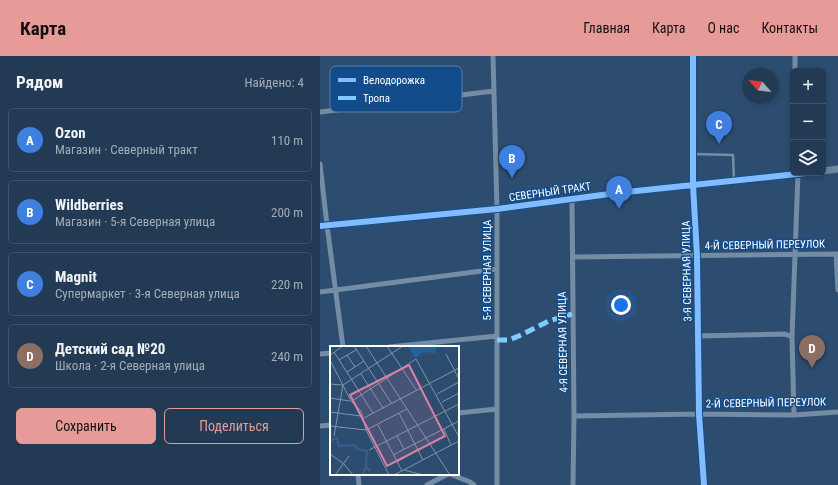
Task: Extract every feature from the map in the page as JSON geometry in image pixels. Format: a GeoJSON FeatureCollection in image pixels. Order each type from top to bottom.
{"type":"FeatureCollection","features":[{"type":"Feature","properties":{"kind":"street","name":"5-Я СЕВЕРНАЯ УЛИЦА"},"geometry":{"type":"LineString","coordinates":[[493,56],[497,210],[497,485]]}},
{"type":"Feature","properties":{"kind":"street","name":"3-Я СЕВЕРНАЯ УЛИЦА"},"geometry":{"type":"LineString","coordinates":[[693,56],[693,154],[697,256],[699,414],[704,485]]}},
{"type":"Feature","properties":{"kind":"street"},"geometry":{"type":"LineString","coordinates":[[794,56],[795,68]]}},
{"type":"Feature","properties":{"kind":"street"},"geometry":{"type":"LineString","coordinates":[[462,95],[494,91]]}},
{"type":"Feature","properties":{"kind":"street"},"geometry":{"type":"LineString","coordinates":[[320,112],[330,111]]}},
{"type":"Feature","properties":{"kind":"street"},"geometry":{"type":"LineString","coordinates":[[320,164],[323,225],[336,290],[344,346]]}},
{"type":"Feature","properties":{"kind":"street"},"geometry":{"type":"LineString","coordinates":[[826,171],[838,169]]}},
{"type":"Feature","properties":{"kind":"street","name":"СЕВЕРНЫЙ ТРАКТ"},"geometry":{"type":"LineString","coordinates":[[323,225],[497,210],[617,193],[790,175]]}},
{"type":"Feature","properties":{"kind":"street"},"geometry":{"type":"LineString","coordinates":[[794,415],[792,337],[798,176]]}},
{"type":"Feature","properties":{"kind":"street","name":"4-Я СЕВЕРНАЯ УЛИЦА"},"geometry":{"type":"LineString","coordinates":[[572,199],[574,416],[573,485]]}},
{"type":"Feature","properties":{"kind":"street"},"geometry":{"type":"LineString","coordinates":[[837,254],[838,290]]}},
{"type":"Feature","properties":{"kind":"street","name":"4-Й СЕВЕРНЫЙ ПЕРЕУЛОК"},"geometry":{"type":"LineString","coordinates":[[573,257],[837,254]]}},
{"type":"Feature","properties":{"kind":"street"},"geometry":{"type":"LineString","coordinates":[[320,292],[497,269]]}},
{"type":"Feature","properties":{"kind":"street"},"geometry":{"type":"LineString","coordinates":[[698,336],[785,334],[792,337]]}},
{"type":"Feature","properties":{"kind":"street"},"geometry":{"type":"LineString","coordinates":[[399,346],[497,336]]}},
{"type":"Feature","properties":{"kind":"street"},"geometry":{"type":"LineString","coordinates":[[320,354],[330,353]]}},
{"type":"Feature","properties":{"kind":"street"},"geometry":{"type":"LineString","coordinates":[[459,413],[497,409]]}},
{"type":"Feature","properties":{"kind":"street","name":"2-Й СЕВЕРНЫЙ ПЕРЕУЛОК"},"geometry":{"type":"LineString","coordinates":[[574,416],[699,414],[794,415],[838,412]]}},
{"type":"Feature","properties":{"kind":"street"},"geometry":{"type":"LineString","coordinates":[[320,426],[330,425]]}},
{"type":"Feature","properties":{"kind":"street"},"geometry":{"type":"LineString","coordinates":[[358,475],[359,485]]}},
{"type":"Feature","properties":{"kind":"street"},"geometry":{"type":"LineString","coordinates":[[427,485],[447,475]]}},
{"type":"Feature","properties":{"kind":"street"},"geometry":{"type":"LineString","coordinates":[[452,475],[474,485]]}},
{"type":"Feature","properties":{"kind":"lane"},"geometry":{"type":"LineString","coordinates":[[693,154],[733,155],[734,181]]}},
{"type":"Feature","properties":{"kind":"marked path"},"geometry":{"type":"LineString","coordinates":[[497,340],[509,340],[549,321],[572,314]]}},
{"type":"Feature","properties":{"kind":"cycle path"},"geometry":{"type":"LineString","coordinates":[[693,56],[693,185],[697,256],[699,414],[704,485]]}},
{"type":"Feature","properties":{"kind":"cycle path"},"geometry":{"type":"LineString","coordinates":[[320,226],[497,209],[617,193],[790,175]]}},
{"type":"Feature","properties":{"kind":"place","name":"Magnit"},"geometry":{"type":"Point","coordinates":[719,144]}},
{"type":"Feature","properties":{"kind":"place","name":"Wildberries"},"geometry":{"type":"Point","coordinates":[512,178]}},
{"type":"Feature","properties":{"kind":"place","name":"Ozon"},"geometry":{"type":"Point","coordinates":[619,209]}},
{"type":"Feature","properties":{"kind":"place","name":"Детский сад №20"},"geometry":{"type":"Point","coordinates":[812,368]}}]}
